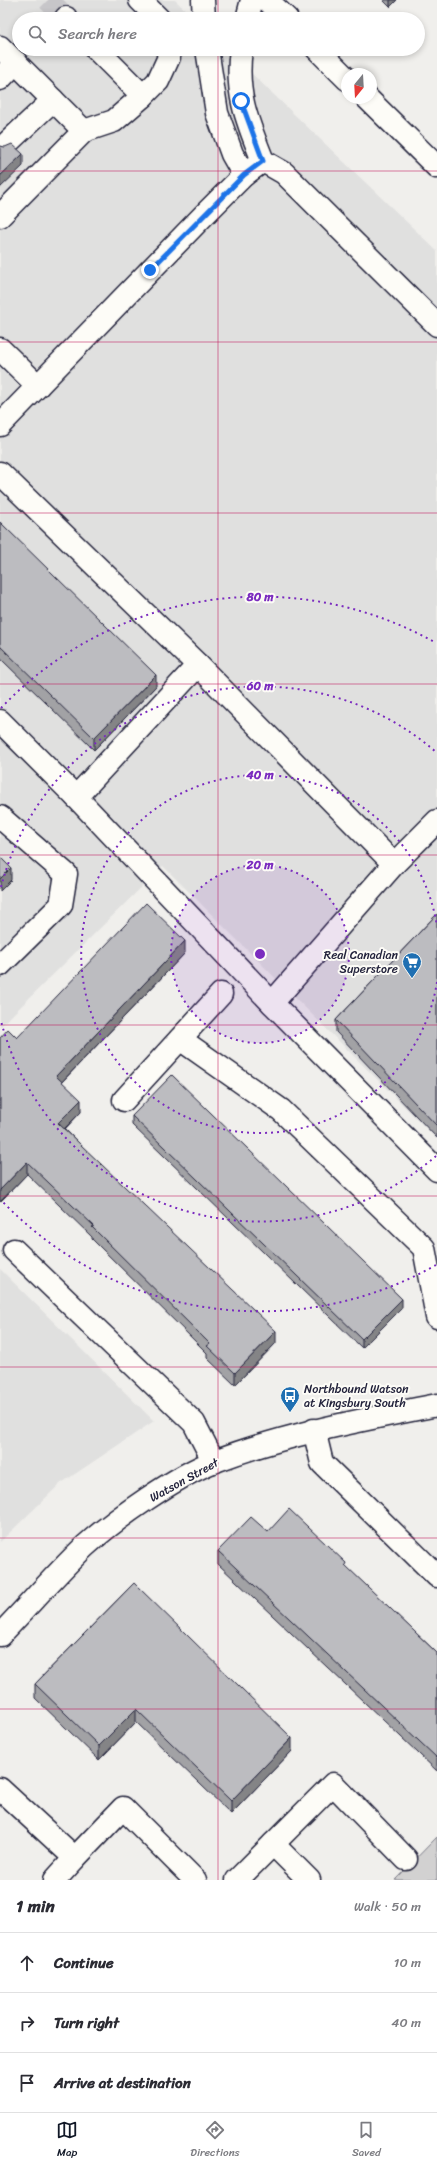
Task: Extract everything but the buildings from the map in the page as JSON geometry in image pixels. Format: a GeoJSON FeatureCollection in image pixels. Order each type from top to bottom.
{"type":"FeatureCollection","features":[{"type":"Feature","properties":{"kind":"street"},"geometry":{"type":"LineString","coordinates":[[140,0],[152,12]]}},
{"type":"Feature","properties":{"kind":"street"},"geometry":{"type":"LineString","coordinates":[[203,0],[204,12]]}},
{"type":"Feature","properties":{"kind":"street"},"geometry":{"type":"LineString","coordinates":[[248,12],[252,0]]}},
{"type":"Feature","properties":{"kind":"street"},"geometry":{"type":"LineString","coordinates":[[267,0],[280,12]]}},
{"type":"Feature","properties":{"kind":"street"},"geometry":{"type":"LineString","coordinates":[[0,47],[84,131]]}},
{"type":"Feature","properties":{"kind":"street"},"geometry":{"type":"LineString","coordinates":[[103,56],[142,96]]}},
{"type":"Feature","properties":{"kind":"street"},"geometry":{"type":"LineString","coordinates":[[0,216],[84,131],[114,121],[158,81],[169,56]]}},
{"type":"Feature","properties":{"kind":"street"},"geometry":{"type":"LineString","coordinates":[[208,56],[217,113],[232,154],[244,175]]}},
{"type":"Feature","properties":{"kind":"street"},"geometry":{"type":"LineString","coordinates":[[240,56],[239,67],[241,101],[263,161],[284,173],[437,325]]}},
{"type":"Feature","properties":{"kind":"street"},"geometry":{"type":"LineString","coordinates":[[324,56],[341,73]]}},
{"type":"Feature","properties":{"kind":"street"},"geometry":{"type":"LineString","coordinates":[[0,79],[16,62]]}},
{"type":"Feature","properties":{"kind":"street"},"geometry":{"type":"LineString","coordinates":[[3,147],[53,100]]}},
{"type":"Feature","properties":{"kind":"street"},"geometry":{"type":"LineString","coordinates":[[373,104],[437,168]]}},
{"type":"Feature","properties":{"kind":"street"},"geometry":{"type":"LineString","coordinates":[[0,425],[244,175],[263,161]]}},
{"type":"Feature","properties":{"kind":"street"},"geometry":{"type":"LineString","coordinates":[[0,349],[38,386]]}},
{"type":"Feature","properties":{"kind":"street"},"geometry":{"type":"LineString","coordinates":[[0,474],[198,665],[394,864]]}},
{"type":"Feature","properties":{"kind":"street"},"geometry":{"type":"LineString","coordinates":[[76,797],[198,665]]}},
{"type":"Feature","properties":{"kind":"street"},"geometry":{"type":"LineString","coordinates":[[3,730],[76,797],[272,1002],[437,1170]]}},
{"type":"Feature","properties":{"kind":"street"},"geometry":{"type":"LineString","coordinates":[[0,817],[66,874],[61,905],[0,965]]}},
{"type":"Feature","properties":{"kind":"street"},"geometry":{"type":"LineString","coordinates":[[272,1002],[394,864],[437,821]]}},
{"type":"Feature","properties":{"kind":"street"},"geometry":{"type":"LineString","coordinates":[[124,1100],[221,994]]}},
{"type":"Feature","properties":{"kind":"street"},"geometry":{"type":"LineString","coordinates":[[180,1039],[281,1110],[424,1248],[437,1317]]}},
{"type":"Feature","properties":{"kind":"street"},"geometry":{"type":"LineString","coordinates":[[14,1250],[194,1423],[214,1462]]}},
{"type":"Feature","properties":{"kind":"street","name":"Watson Street"},"geometry":{"type":"LineString","coordinates":[[0,1635],[84,1547],[126,1514],[174,1483],[214,1462],[314,1430],[437,1405]]}},
{"type":"Feature","properties":{"kind":"street"},"geometry":{"type":"LineString","coordinates":[[314,1430],[322,1463],[437,1576]]}},
{"type":"Feature","properties":{"kind":"street"},"geometry":{"type":"LineString","coordinates":[[237,1880],[333,1784],[406,1859]]}},
{"type":"Feature","properties":{"kind":"street"},"geometry":{"type":"LineString","coordinates":[[0,1789],[75,1858]]}},
{"type":"Feature","properties":{"kind":"street"},"geometry":{"type":"LineString","coordinates":[[55,1880],[123,1808],[195,1880]]}},
{"type":"Feature","properties":{"kind":"street"},"geometry":{"type":"LineString","coordinates":[[273,1844],[309,1880]]}},
{"type":"Feature","properties":{"kind":"shaded area"},"geometry":{"type":"Polygon","coordinates":[[[0,0],[175,0],[188,12],[12,12],[12,56],[233,56],[437,251],[437,1139],[163,866],[0,1027],[0,0]]]}},
{"type":"Feature","properties":{"kind":"shaded area"},"geometry":{"type":"Polygon","coordinates":[[[0,1269],[154,1421],[60,1484],[0,1542],[0,1269]]]}},
{"type":"Feature","properties":{"kind":"shaded area"},"geometry":{"type":"Polygon","coordinates":[[[437,1837],[437,1880],[395,1880],[437,1837]]]}},
{"type":"Feature","properties":{"kind":"tunnel"},"geometry":{"type":"LineString","coordinates":[[48,0],[60,12]]}},
{"type":"Feature","properties":{"kind":"place","name":"Real Canadian Superstore"},"geometry":{"type":"Point","coordinates":[412,979]}},
{"type":"Feature","properties":{"kind":"place","name":"Northbound Watson at Kingsbury South"},"geometry":{"type":"Point","coordinates":[290,1413]}},
{"type":"Feature","properties":{"kind":"route"},"geometry":{"type":"LineString","coordinates":[[150,270],[244,175],[263,161],[241,101]]}}]}
